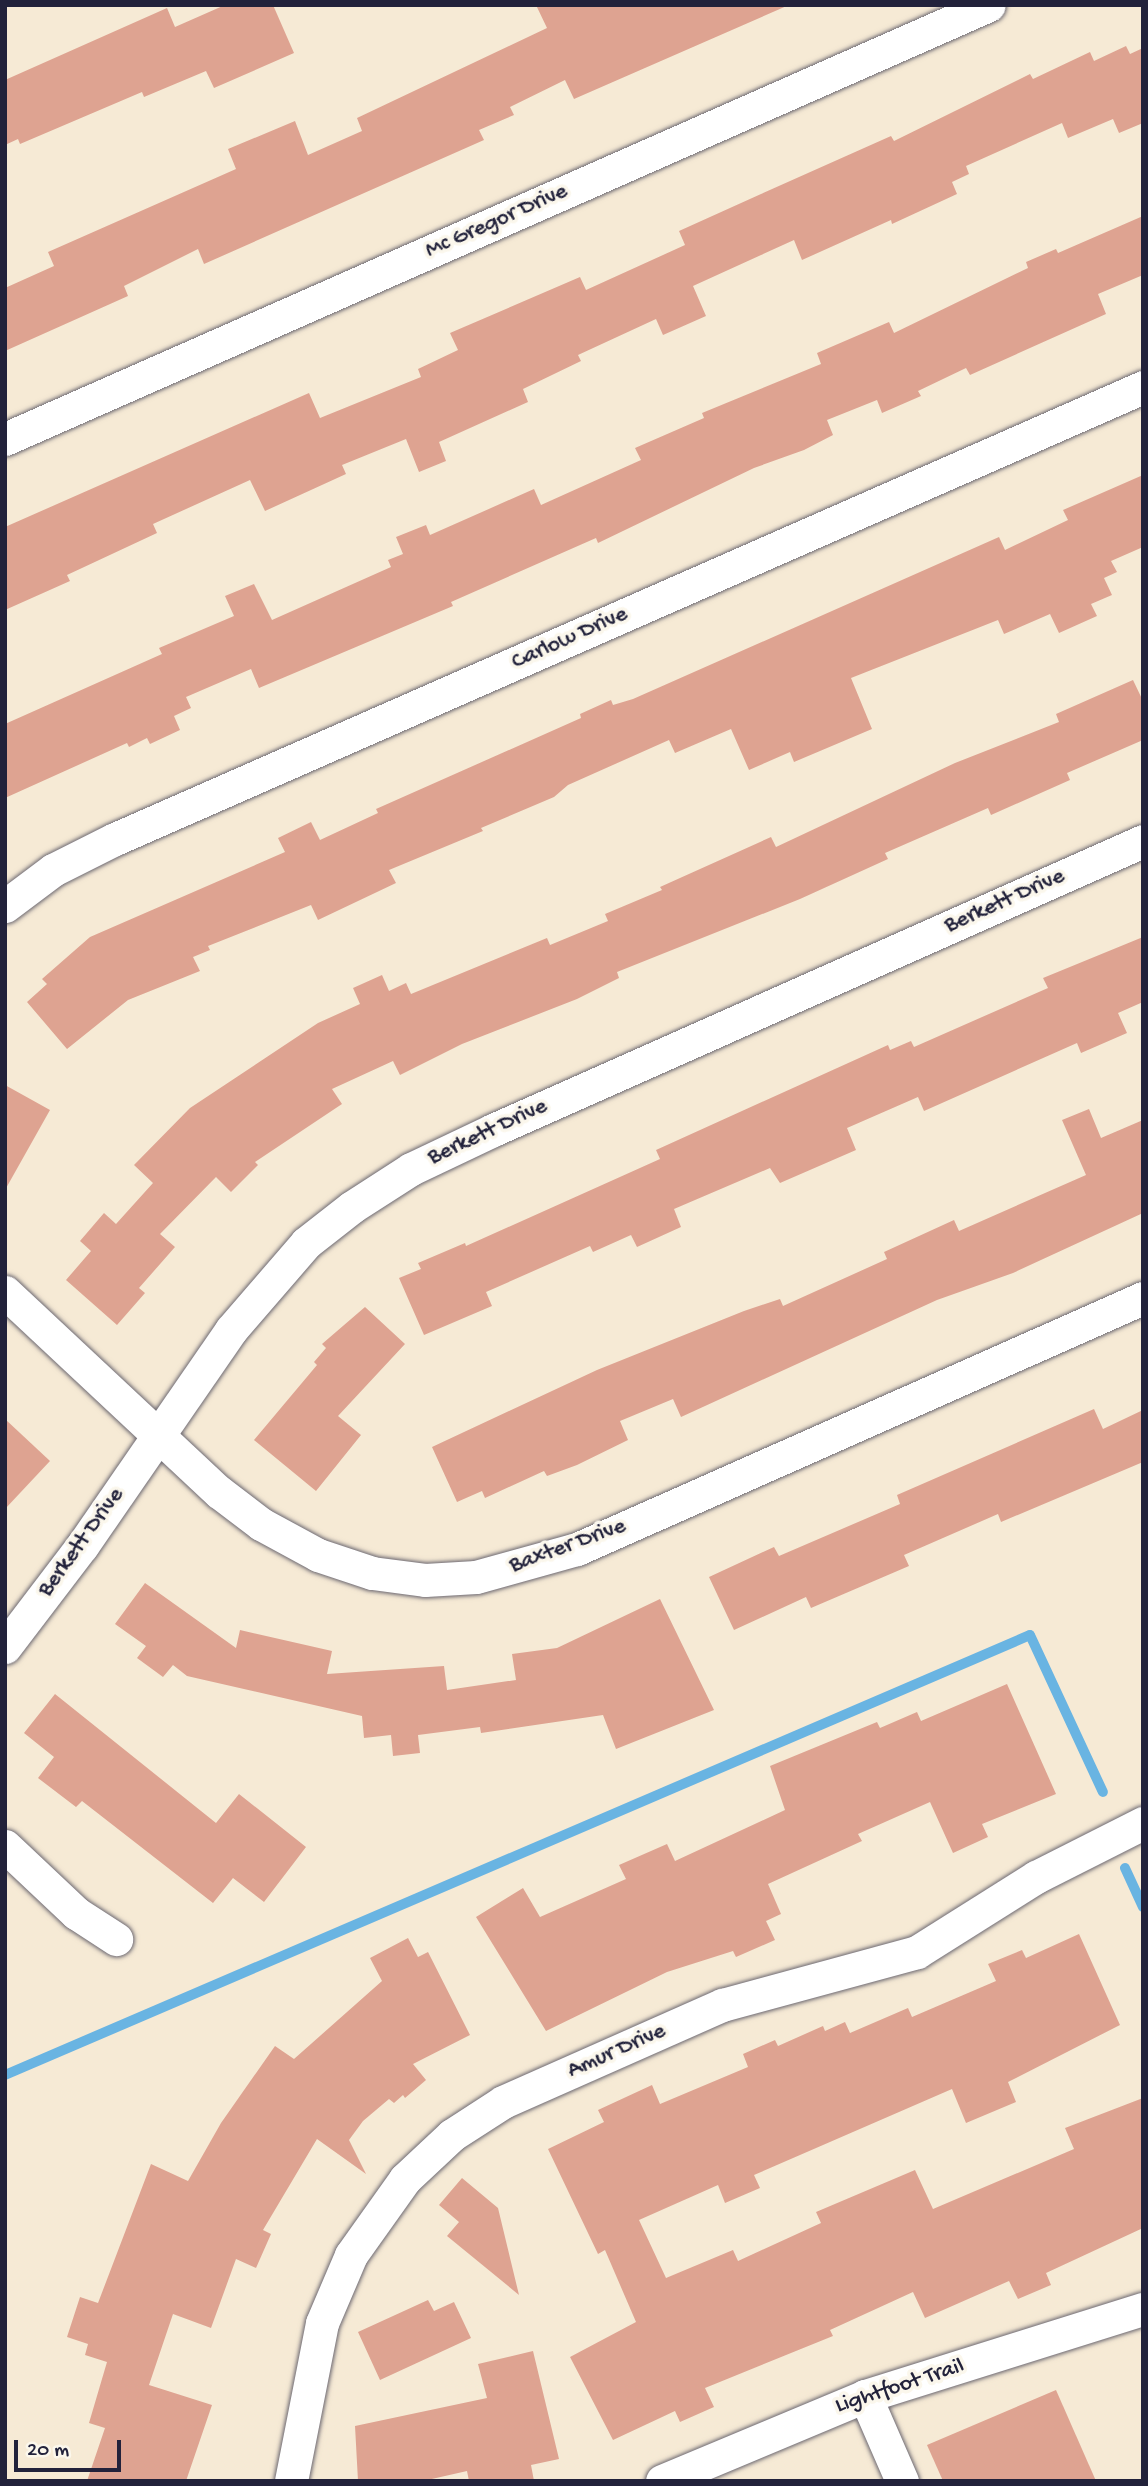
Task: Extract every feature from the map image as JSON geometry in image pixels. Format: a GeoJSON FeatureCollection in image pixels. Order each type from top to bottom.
{"type":"FeatureCollection","features":[{"type":"Feature","properties":{"kind":"street","name":"Mc Gregor Drive"},"geometry":{"type":"LineString","coordinates":[[5,439],[989,5]]}},
{"type":"Feature","properties":{"kind":"street","name":"Carlow Drive"},"geometry":{"type":"LineString","coordinates":[[5,906],[53,870],[116,839],[1143,387]]}},
{"type":"Feature","properties":{"kind":"street","name":"Berkett Drive"},"geometry":{"type":"LineString","coordinates":[[5,1647],[231,1330],[306,1243],[411,1169],[1143,841]]}},
{"type":"Feature","properties":{"kind":"street","name":"Baxter Drive"},"geometry":{"type":"LineString","coordinates":[[5,1292],[158,1436],[261,1524],[318,1555],[385,1575],[425,1580],[476,1577],[577,1549],[1143,1298]]}},
{"type":"Feature","properties":{"kind":"street","name":"Amur Drive"},"geometry":{"type":"LineString","coordinates":[[291,2481],[322,2323],[351,2255],[405,2179],[452,2135],[503,2102],[722,2005],[917,1952],[1036,1877],[1143,1824]]}},
{"type":"Feature","properties":{"kind":"street"},"geometry":{"type":"LineString","coordinates":[[5,1846],[76,1913],[116,1939]]}},
{"type":"Feature","properties":{"kind":"street","name":"Lightfoot Trail"},"geometry":{"type":"LineString","coordinates":[[663,2481],[865,2396],[1143,2309]]}},
{"type":"Feature","properties":{"kind":"street"},"geometry":{"type":"LineString","coordinates":[[865,2396],[902,2481]]}},
{"type":"Feature","properties":{"kind":"building"},"geometry":{"type":"Polygon","coordinates":[[[225,5],[273,5],[294,53],[214,88],[206,71],[144,97],[142,92],[20,144],[18,139],[5,145],[5,80],[167,8],[175,27],[225,5]]]}},
{"type":"Feature","properties":{"kind":"building"},"geometry":{"type":"Polygon","coordinates":[[[536,5],[789,5],[574,99],[565,80],[510,107],[514,115],[479,130],[484,140],[204,264],[198,249],[124,286],[128,296],[5,351],[5,288],[54,266],[48,252],[236,169],[228,149],[295,121],[308,155],[362,131],[357,118],[547,28],[536,5]]]}},
{"type":"Feature","properties":{"kind":"building"},"geometry":{"type":"Polygon","coordinates":[[[1126,46],[1130,54],[1143,48],[1143,123],[1119,133],[1113,119],[1068,138],[1062,123],[966,166],[969,174],[952,182],[957,194],[892,224],[891,220],[802,260],[794,240],[693,286],[706,316],[663,335],[656,319],[578,355],[581,361],[523,389],[528,402],[439,442],[446,461],[419,472],[406,439],[342,465],[346,474],[265,511],[250,480],[153,524],[157,533],[67,575],[70,581],[5,610],[5,527],[309,393],[320,418],[421,377],[418,369],[458,350],[450,333],[580,277],[586,290],[685,245],[679,231],[891,136],[894,141],[1030,74],[1033,79],[1090,52],[1094,61],[1126,46]]]}},
{"type":"Feature","properties":{"kind":"building"},"geometry":{"type":"Polygon","coordinates":[[[1143,216],[1143,275],[1098,294],[1106,314],[970,375],[966,368],[918,391],[921,396],[882,413],[877,400],[827,420],[833,435],[804,450],[754,468],[598,543],[596,538],[451,602],[453,606],[259,688],[251,669],[186,697],[191,708],[174,716],[180,730],[150,744],[147,738],[129,747],[127,743],[5,798],[5,724],[162,654],[159,648],[234,616],[225,596],[254,584],[272,620],[391,567],[388,560],[403,554],[396,537],[426,525],[430,535],[534,489],[541,505],[641,460],[635,448],[704,418],[702,413],[821,364],[817,353],[889,322],[894,333],[1028,268],[1026,262],[1056,249],[1058,253],[1143,216]]]}},
{"type":"Feature","properties":{"kind":"building"},"geometry":{"type":"Polygon","coordinates":[[[1143,475],[1143,547],[1111,561],[1117,572],[1104,578],[1112,595],[1091,604],[1097,616],[1059,633],[1050,614],[1004,634],[998,620],[851,678],[872,729],[794,762],[790,752],[749,770],[731,729],[675,753],[669,740],[568,785],[554,797],[481,828],[483,831],[389,870],[396,883],[318,920],[311,905],[208,946],[210,950],[193,957],[200,971],[128,1000],[67,1049],[27,1002],[47,984],[42,979],[90,937],[285,852],[278,838],[311,822],[320,840],[378,813],[376,809],[581,718],[580,714],[611,700],[613,705],[633,699],[999,537],[1005,550],[1068,520],[1063,510],[1143,475]]]}},
{"type":"Feature","properties":{"kind":"building"},"geometry":{"type":"Polygon","coordinates":[[[1133,680],[1143,701],[1143,740],[1067,773],[1070,780],[991,815],[988,808],[885,853],[888,859],[800,899],[617,972],[619,978],[577,999],[462,1044],[400,1075],[393,1061],[332,1089],[342,1104],[255,1162],[258,1165],[231,1192],[216,1177],[160,1234],[175,1247],[139,1288],[145,1293],[117,1325],[66,1280],[91,1251],[80,1241],[104,1213],[116,1224],[153,1183],[134,1165],[190,1108],[318,1023],[360,1004],[353,988],[382,975],[389,991],[406,983],[411,994],[547,938],[550,945],[608,921],[605,914],[662,890],[660,887],[771,837],[776,847],[955,763],[1059,722],[1056,714],[1133,680]]]}},
{"type":"Feature","properties":{"kind":"building"},"geometry":{"type":"Polygon","coordinates":[[[1143,937],[1143,1002],[1118,1013],[1127,1033],[1081,1053],[1077,1043],[924,1111],[918,1097],[847,1128],[856,1150],[780,1183],[770,1168],[674,1209],[681,1227],[637,1247],[631,1235],[593,1252],[590,1246],[486,1292],[492,1306],[424,1335],[399,1278],[421,1269],[418,1263],[465,1243],[466,1246],[660,1159],[656,1150],[888,1045],[890,1050],[911,1041],[914,1047],[1048,988],[1043,978],[1143,937]]]}},
{"type":"Feature","properties":{"kind":"building"},"geometry":{"type":"Polygon","coordinates":[[[5,1085],[50,1110],[5,1190],[5,1085]]]}},
{"type":"Feature","properties":{"kind":"building"},"geometry":{"type":"Polygon","coordinates":[[[1089,1109],[1101,1138],[1143,1120],[1143,1213],[1013,1273],[937,1300],[681,1417],[673,1399],[620,1421],[628,1440],[577,1465],[547,1476],[544,1471],[485,1498],[482,1491],[457,1502],[432,1447],[597,1370],[744,1311],[780,1299],[783,1306],[887,1259],[884,1252],[954,1220],[959,1231],[1086,1175],[1062,1120],[1089,1109]]]}},
{"type":"Feature","properties":{"kind":"building"},"geometry":{"type":"Polygon","coordinates":[[[365,1307],[405,1344],[338,1416],[361,1435],[316,1491],[254,1440],[317,1365],[314,1362],[326,1348],[322,1344],[365,1307]]]}},
{"type":"Feature","properties":{"kind":"building"},"geometry":{"type":"Polygon","coordinates":[[[1094,1409],[1103,1429],[1143,1410],[1143,1462],[1001,1522],[998,1514],[904,1555],[909,1566],[811,1608],[806,1597],[734,1630],[709,1577],[774,1547],[779,1556],[900,1504],[897,1495],[1094,1409]]]}},
{"type":"Feature","properties":{"kind":"building"},"geometry":{"type":"Polygon","coordinates":[[[5,1419],[50,1461],[5,1509],[5,1419]]]}},
{"type":"Feature","properties":{"kind":"building"},"geometry":{"type":"Polygon","coordinates":[[[145,1583],[236,1648],[240,1630],[332,1651],[327,1674],[444,1666],[447,1690],[516,1680],[512,1654],[557,1648],[660,1599],[714,1710],[616,1749],[603,1715],[481,1733],[480,1727],[418,1735],[420,1753],[393,1756],[391,1735],[364,1738],[362,1716],[187,1676],[173,1665],[163,1677],[137,1658],[146,1646],[115,1624],[145,1583]]]}},
{"type":"Feature","properties":{"kind":"building"},"geometry":{"type":"Polygon","coordinates":[[[1007,1684],[1056,1794],[982,1824],[988,1837],[953,1853],[930,1802],[858,1834],[862,1841],[768,1884],[781,1914],[766,1921],[775,1940],[736,1957],[733,1951],[667,1972],[546,2031],[476,1917],[523,1888],[540,1917],[626,1879],[619,1865],[667,1844],[675,1861],[785,1810],[770,1766],[877,1722],[880,1728],[917,1712],[921,1721],[1007,1684]]]}},
{"type":"Feature","properties":{"kind":"building"},"geometry":{"type":"Polygon","coordinates":[[[55,1694],[216,1823],[239,1794],[306,1847],[264,1902],[233,1878],[213,1903],[82,1801],[76,1807],[38,1778],[54,1757],[24,1733],[55,1694]]]}},
{"type":"Feature","properties":{"kind":"building"},"geometry":{"type":"Polygon","coordinates":[[[1079,1934],[1120,2025],[1008,2082],[1016,2102],[966,2123],[952,2089],[754,2175],[760,2188],[725,2203],[718,2185],[639,2220],[666,2278],[733,2250],[738,2261],[821,2223],[816,2212],[915,2170],[933,2209],[1074,2149],[1065,2128],[1143,2098],[1143,2228],[1046,2273],[1051,2285],[1018,2299],[1009,2281],[925,2318],[913,2292],[830,2330],[833,2336],[705,2388],[714,2407],[680,2422],[675,2411],[613,2440],[570,2357],[636,2322],[605,2250],[598,2254],[548,2149],[604,2122],[598,2110],[652,2085],[660,2104],[748,2067],[743,2054],[775,2040],[778,2046],[823,2026],[825,2031],[845,2022],[850,2033],[908,2008],[912,2017],[996,1981],[988,1964],[1022,1950],[1026,1958],[1079,1934]]]}},
{"type":"Feature","properties":{"kind":"building"},"geometry":{"type":"Polygon","coordinates":[[[408,1938],[418,1957],[428,1952],[470,2035],[413,2064],[426,2080],[405,2098],[403,2095],[394,2103],[389,2099],[363,2121],[349,2140],[366,2174],[317,2139],[263,2230],[271,2234],[256,2268],[236,2259],[211,2328],[173,2314],[149,2385],[212,2405],[186,2481],[87,2481],[105,2428],[89,2423],[107,2362],[85,2355],[88,2344],[67,2337],[80,2297],[98,2303],[151,2164],[188,2181],[221,2123],[275,2046],[294,2059],[382,1981],[370,1958],[408,1938]]]}},
{"type":"Feature","properties":{"kind":"building"},"geometry":{"type":"Polygon","coordinates":[[[462,2178],[498,2208],[519,2295],[447,2236],[459,2222],[439,2205],[462,2178]]]}},
{"type":"Feature","properties":{"kind":"building"},"geometry":{"type":"Polygon","coordinates":[[[428,2300],[434,2311],[454,2302],[471,2338],[380,2380],[358,2332],[428,2300]]]}},
{"type":"Feature","properties":{"kind":"building"},"geometry":{"type":"Polygon","coordinates":[[[533,2351],[559,2459],[531,2465],[534,2481],[469,2481],[467,2471],[423,2481],[358,2481],[355,2426],[487,2398],[478,2364],[533,2351]]]}},
{"type":"Feature","properties":{"kind":"building"},"geometry":{"type":"Polygon","coordinates":[[[1056,2390],[1096,2481],[943,2481],[927,2445],[1056,2390]]]}},
{"type":"Feature","properties":{"kind":"waterway"},"geometry":{"type":"LineString","coordinates":[[5,2075],[1030,1635],[1103,1792]]}},
{"type":"Feature","properties":{"kind":"waterway"},"geometry":{"type":"LineString","coordinates":[[1125,1868],[1143,1907]]}}]}
